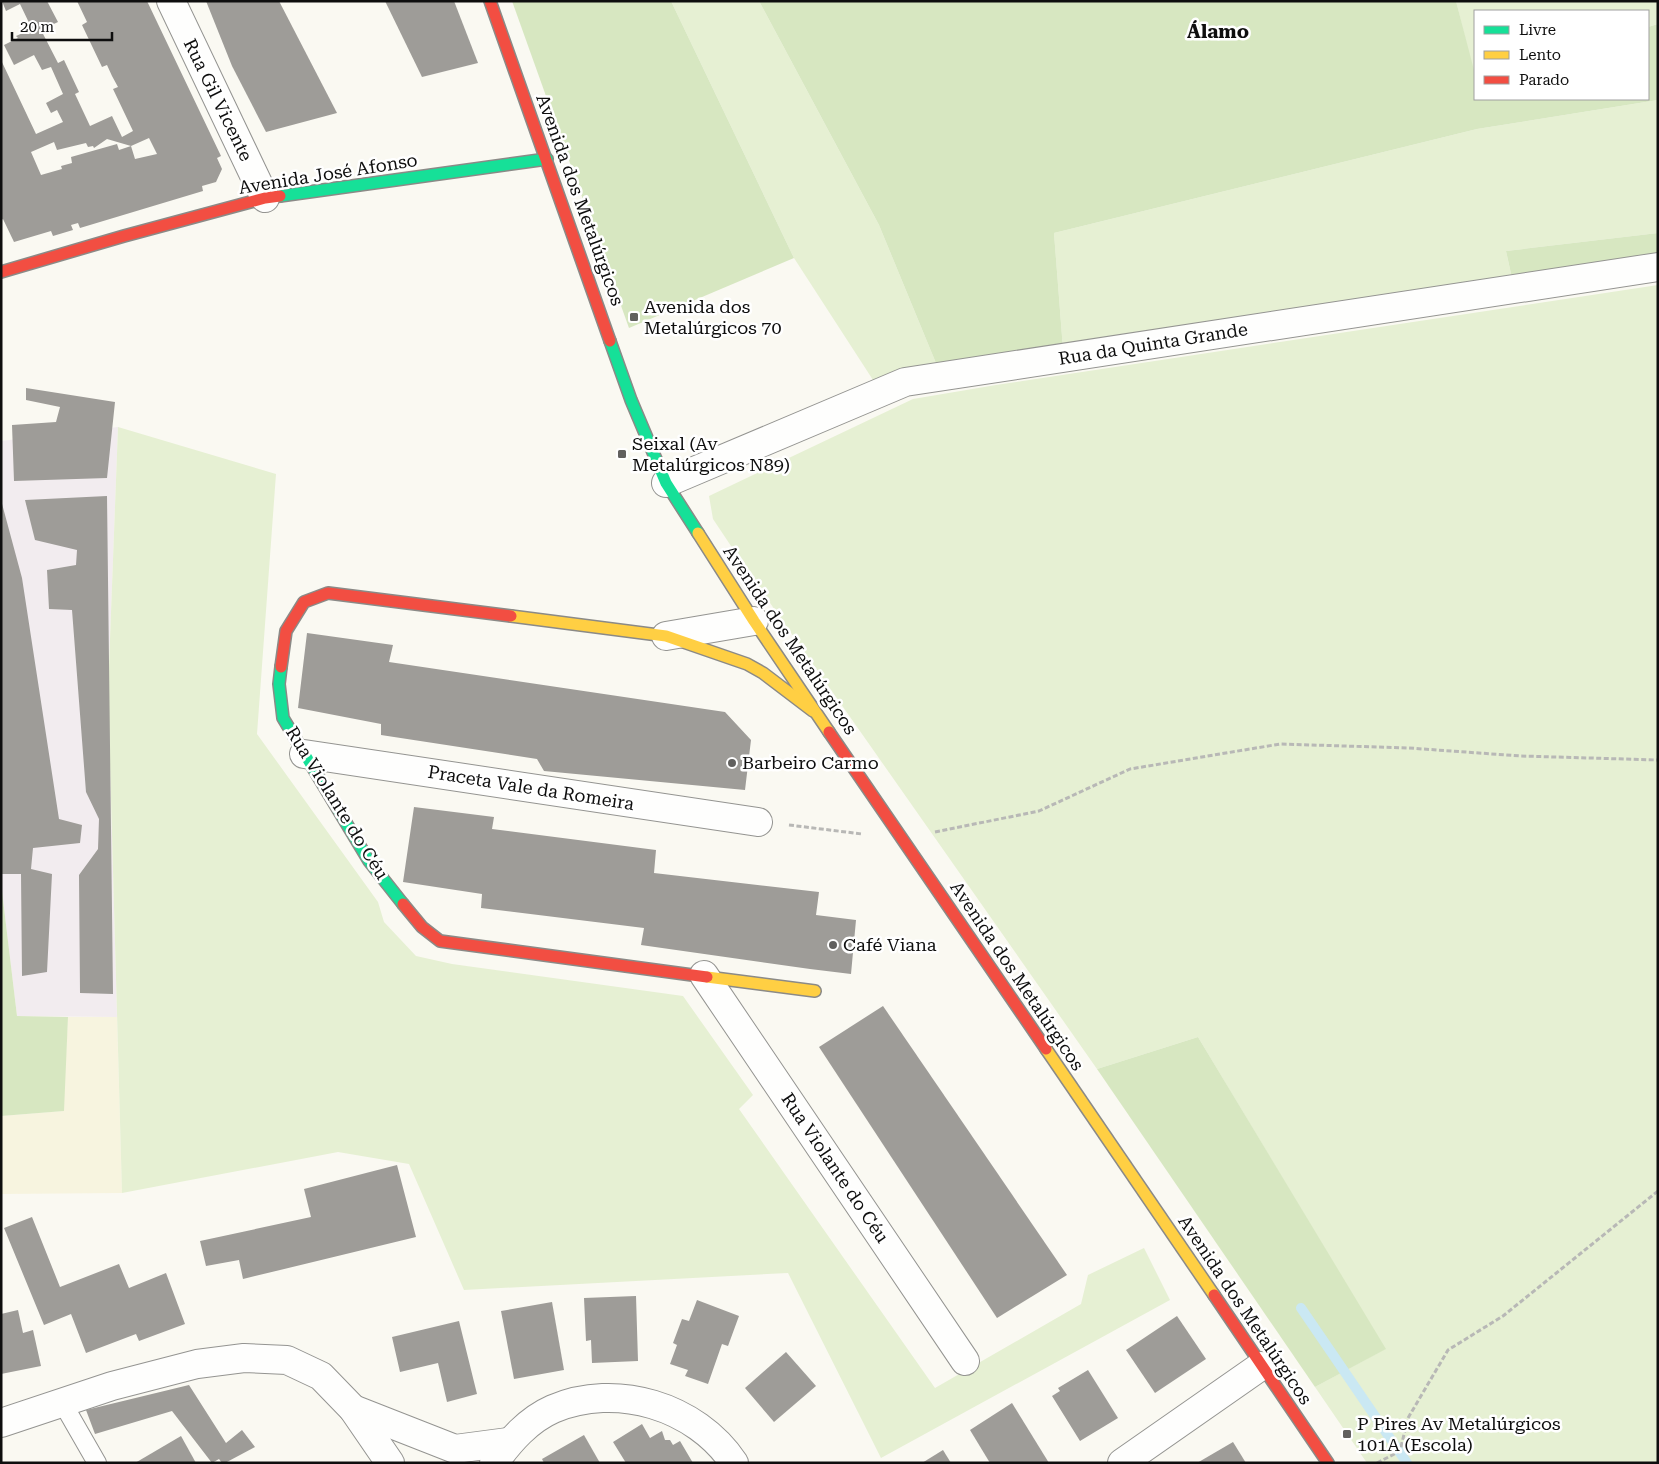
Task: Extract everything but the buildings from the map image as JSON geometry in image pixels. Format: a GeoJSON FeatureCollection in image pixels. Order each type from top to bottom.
{"type":"FeatureCollection","features":[{"type":"Feature","properties":{"kind":"main road","name":"Avenida dos Metalúrgicos"},"geometry":{"type":"LineString","coordinates":[[490,1],[548,159],[631,400],[666,483],[754,621],[1328,1463]]}},
{"type":"Feature","properties":{"kind":"main road","name":"Avenida José Afonso"},"geometry":{"type":"LineString","coordinates":[[1,272],[265,198],[548,159]]}},
{"type":"Feature","properties":{"kind":"main road","name":"Rua Violante do Céu"},"geometry":{"type":"LineString","coordinates":[[814,991],[440,941],[422,927],[369,861],[283,718],[279,684],[286,631],[304,602],[328,593],[666,636],[747,664],[818,715]]}},
{"type":"Feature","properties":{"kind":"street","name":"Rua Gil Vicente"},"geometry":{"type":"LineString","coordinates":[[171,1],[265,198]]}},
{"type":"Feature","properties":{"kind":"street","name":"Rua da Quinta Grande"},"geometry":{"type":"LineString","coordinates":[[666,483],[906,382],[1658,267]]}},
{"type":"Feature","properties":{"kind":"street","name":"Rua Violante do Céu"},"geometry":{"type":"LineString","coordinates":[[666,636],[754,621]]}},
{"type":"Feature","properties":{"kind":"street","name":"Praceta Vale da Romeira"},"geometry":{"type":"LineString","coordinates":[[304,754],[758,822]]}},
{"type":"Feature","properties":{"kind":"street","name":"Rua Violante do Céu"},"geometry":{"type":"LineString","coordinates":[[704,975],[965,1361]]}},
{"type":"Feature","properties":{"kind":"street"},"geometry":{"type":"LineString","coordinates":[[1,1423],[112,1386],[197,1364],[244,1358],[287,1360],[321,1376],[353,1409],[390,1463]]}},
{"type":"Feature","properties":{"kind":"street"},"geometry":{"type":"LineString","coordinates":[[1132,1460],[1261,1366]]}},
{"type":"Feature","properties":{"kind":"street"},"geometry":{"type":"LineString","coordinates":[[353,1409],[455,1449],[501,1453],[526,1426],[552,1410],[583,1400],[623,1397],[680,1414],[710,1434],[725,1449],[734,1463]]}},
{"type":"Feature","properties":{"kind":"lane"},"geometry":{"type":"LineString","coordinates":[[62,1402],[96,1463]]}},
{"type":"Feature","properties":{"kind":"path"},"geometry":{"type":"LineString","coordinates":[[758,822],[902,838],[1039,811],[1130,768],[1280,744],[1409,748],[1521,756],[1658,760]]}},
{"type":"Feature","properties":{"kind":"path"},"geometry":{"type":"LineString","coordinates":[[1377,1463],[1400,1451],[1408,1418],[1448,1350],[1503,1316],[1658,1191]]}},
{"type":"Feature","properties":{"kind":"shaded area"},"geometry":{"type":"Polygon","coordinates":[[[118,427],[108,692],[117,1017],[17,1016],[1,883],[1,441],[118,427]]]}},
{"type":"Feature","properties":{"kind":"shaded area"},"geometry":{"type":"Polygon","coordinates":[[[68,1017],[117,1017],[122,1193],[1,1194],[1,1116],[63,1111],[68,1017]]]}},
{"type":"Feature","properties":{"kind":"green space"},"geometry":{"type":"Polygon","coordinates":[[[512,1],[671,1],[794,258],[629,328],[512,1]]]}},
{"type":"Feature","properties":{"kind":"green space"},"geometry":{"type":"Polygon","coordinates":[[[671,1],[759,1],[879,225],[938,368],[873,380],[794,258],[671,1]]]}},
{"type":"Feature","properties":{"kind":"green space"},"geometry":{"type":"Polygon","coordinates":[[[759,1],[1456,1],[1474,70],[1474,100],[1649,100],[1649,27],[1658,24],[1658,100],[1477,129],[1054,233],[1063,349],[938,368],[879,225],[759,1]]]}},
{"type":"Feature","properties":{"kind":"green space"},"geometry":{"type":"Polygon","coordinates":[[[1456,1],[1658,1],[1658,24],[1649,27],[1649,10],[1474,10],[1474,74],[1456,1]]]}},
{"type":"Feature","properties":{"kind":"green space"},"geometry":{"type":"Polygon","coordinates":[[[1658,100],[1658,233],[1506,251],[1513,283],[1063,349],[1054,233],[1477,129],[1658,100]]]}},
{"type":"Feature","properties":{"kind":"green space"},"geometry":{"type":"Polygon","coordinates":[[[1658,233],[1658,257],[1513,283],[1506,251],[1658,233]]]}},
{"type":"Feature","properties":{"kind":"green space"},"geometry":{"type":"Polygon","coordinates":[[[1658,285],[1658,1463],[1367,1463],[1315,1387],[1385,1349],[1198,1037],[1097,1069],[747,570],[713,519],[709,496],[913,399],[1658,285]]]}},
{"type":"Feature","properties":{"kind":"green space"},"geometry":{"type":"Polygon","coordinates":[[[118,427],[276,474],[257,734],[378,902],[384,922],[416,956],[452,964],[683,996],[753,1095],[739,1109],[935,1388],[1081,1304],[1088,1275],[1144,1248],[1170,1300],[881,1458],[788,1273],[464,1290],[409,1164],[338,1152],[122,1193],[108,692],[118,427]]]}},
{"type":"Feature","properties":{"kind":"green space"},"geometry":{"type":"Polygon","coordinates":[[[1,883],[17,1016],[68,1017],[64,1111],[1,1116],[1,883]]]}},
{"type":"Feature","properties":{"kind":"green space"},"geometry":{"type":"Polygon","coordinates":[[[1198,1037],[1386,1349],[1315,1387],[1097,1069],[1198,1037]]]}},
{"type":"Feature","properties":{"kind":"waterway"},"geometry":{"type":"LineString","coordinates":[[1301,1308],[1407,1463]]}},
{"type":"Feature","properties":{"kind":"traffic: fast"},"geometry":{"type":"LineString","coordinates":[[280,196],[547,159]]}},
{"type":"Feature","properties":{"kind":"traffic: fast"},"geometry":{"type":"LineString","coordinates":[[610,341],[631,400],[666,483],[698,533]]}},
{"type":"Feature","properties":{"kind":"traffic: fast"},"geometry":{"type":"LineString","coordinates":[[281,667],[279,684],[283,718],[369,861],[403,904]]}},
{"type":"Feature","properties":{"kind":"traffic: slow"},"geometry":{"type":"LineString","coordinates":[[698,533],[754,621],[829,732]]}},
{"type":"Feature","properties":{"kind":"traffic: slow"},"geometry":{"type":"LineString","coordinates":[[511,616],[666,636],[747,664],[763,673],[813,711]]}},
{"type":"Feature","properties":{"kind":"traffic: slow"},"geometry":{"type":"LineString","coordinates":[[707,977],[815,991]]}},
{"type":"Feature","properties":{"kind":"traffic: slow"},"geometry":{"type":"LineString","coordinates":[[1046,1049],[1214,1295]]}},
{"type":"Feature","properties":{"kind":"traffic: jam"},"geometry":{"type":"LineString","coordinates":[[490,1],[610,341]]}},
{"type":"Feature","properties":{"kind":"traffic: jam"},"geometry":{"type":"LineString","coordinates":[[1,272],[124,236],[265,198],[280,196]]}},
{"type":"Feature","properties":{"kind":"traffic: jam"},"geometry":{"type":"LineString","coordinates":[[281,667],[286,631],[304,602],[328,593],[511,616]]}},
{"type":"Feature","properties":{"kind":"traffic: jam"},"geometry":{"type":"LineString","coordinates":[[829,732],[1046,1049]]}},
{"type":"Feature","properties":{"kind":"traffic: jam"},"geometry":{"type":"LineString","coordinates":[[403,904],[422,927],[440,941],[707,977]]}},
{"type":"Feature","properties":{"kind":"traffic: jam"},"geometry":{"type":"LineString","coordinates":[[1214,1295],[1328,1463]]}},
{"type":"Feature","properties":{"kind":"place","name":"Avenida dos Metalúrgicos 70"},"geometry":{"type":"Point","coordinates":[634,317]}},
{"type":"Feature","properties":{"kind":"place","name":"Seixal (Av Metalúrgicos N89)"},"geometry":{"type":"Point","coordinates":[622,454]}},
{"type":"Feature","properties":{"kind":"place","name":"Barbeiro Carmo"},"geometry":{"type":"Point","coordinates":[732,763]}},
{"type":"Feature","properties":{"kind":"place","name":"Café Viana"},"geometry":{"type":"Point","coordinates":[833,945]}},
{"type":"Feature","properties":{"kind":"place","name":"P Pires Av Metalúrgicos 101A (Escola)"},"geometry":{"type":"Point","coordinates":[1347,1434]}},
{"type":"Feature","properties":{"kind":"district","name":"Álamo"},"geometry":{"type":"Point","coordinates":[1218,31]}}]}
